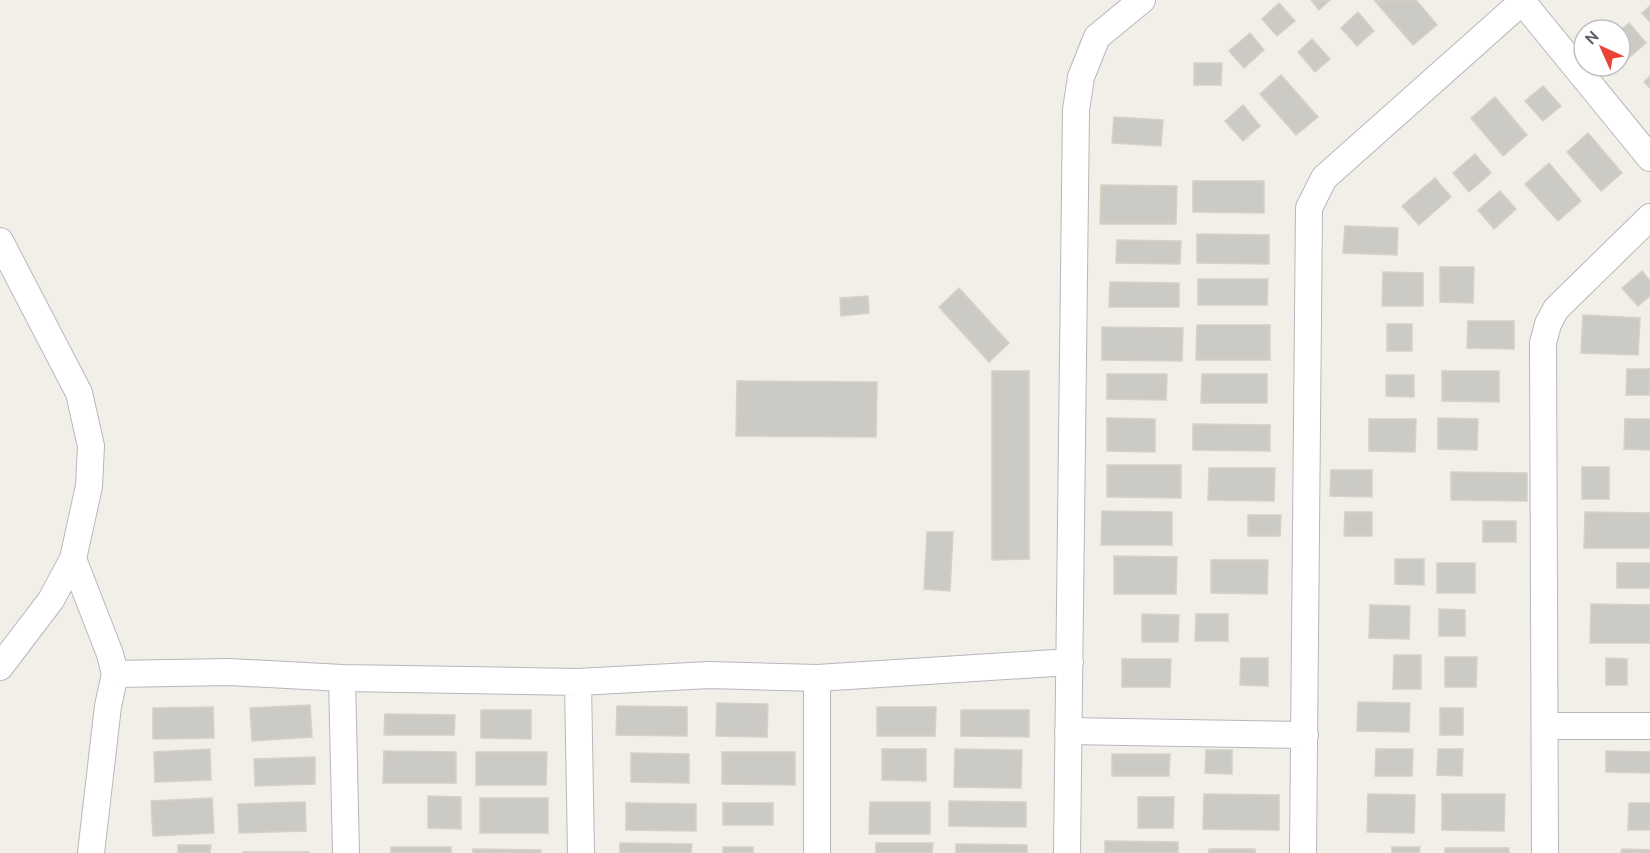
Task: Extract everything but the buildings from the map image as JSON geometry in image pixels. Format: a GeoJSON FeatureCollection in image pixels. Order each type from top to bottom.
{"type":"FeatureCollection","features":[{"type":"Feature","properties":{"kind":"street"},"geometry":{"type":"LineString","coordinates":[[1067,853],[1076,110],[1081,76],[1097,37],[1142,0]]}},
{"type":"Feature","properties":{"kind":"street"},"geometry":{"type":"LineString","coordinates":[[1303,853],[1310,208],[1324,178],[1522,1],[1650,158]]}},
{"type":"Feature","properties":{"kind":"street"},"geometry":{"type":"LineString","coordinates":[[1545,853],[1543,343],[1548,324],[1556,309],[1650,217]]}},
{"type":"Feature","properties":{"kind":"street"},"geometry":{"type":"LineString","coordinates":[[0,242],[79,393],[91,446],[89,486],[73,559],[51,600],[0,667]]}},
{"type":"Feature","properties":{"kind":"street"},"geometry":{"type":"LineString","coordinates":[[73,559],[110,654],[115,674],[108,706],[91,853]]}},
{"type":"Feature","properties":{"kind":"street"},"geometry":{"type":"LineString","coordinates":[[115,674],[229,672],[342,678],[578,682],[709,675],[818,678],[1070,662]]}},
{"type":"Feature","properties":{"kind":"street"},"geometry":{"type":"LineString","coordinates":[[342,678],[346,853]]}},
{"type":"Feature","properties":{"kind":"street"},"geometry":{"type":"LineString","coordinates":[[817,853],[818,678]]}},
{"type":"Feature","properties":{"kind":"street"},"geometry":{"type":"LineString","coordinates":[[578,682],[581,853]]}},
{"type":"Feature","properties":{"kind":"street"},"geometry":{"type":"LineString","coordinates":[[1545,726],[1650,726]]}},
{"type":"Feature","properties":{"kind":"street"},"geometry":{"type":"LineString","coordinates":[[1068,731],[1305,735]]}}]}
